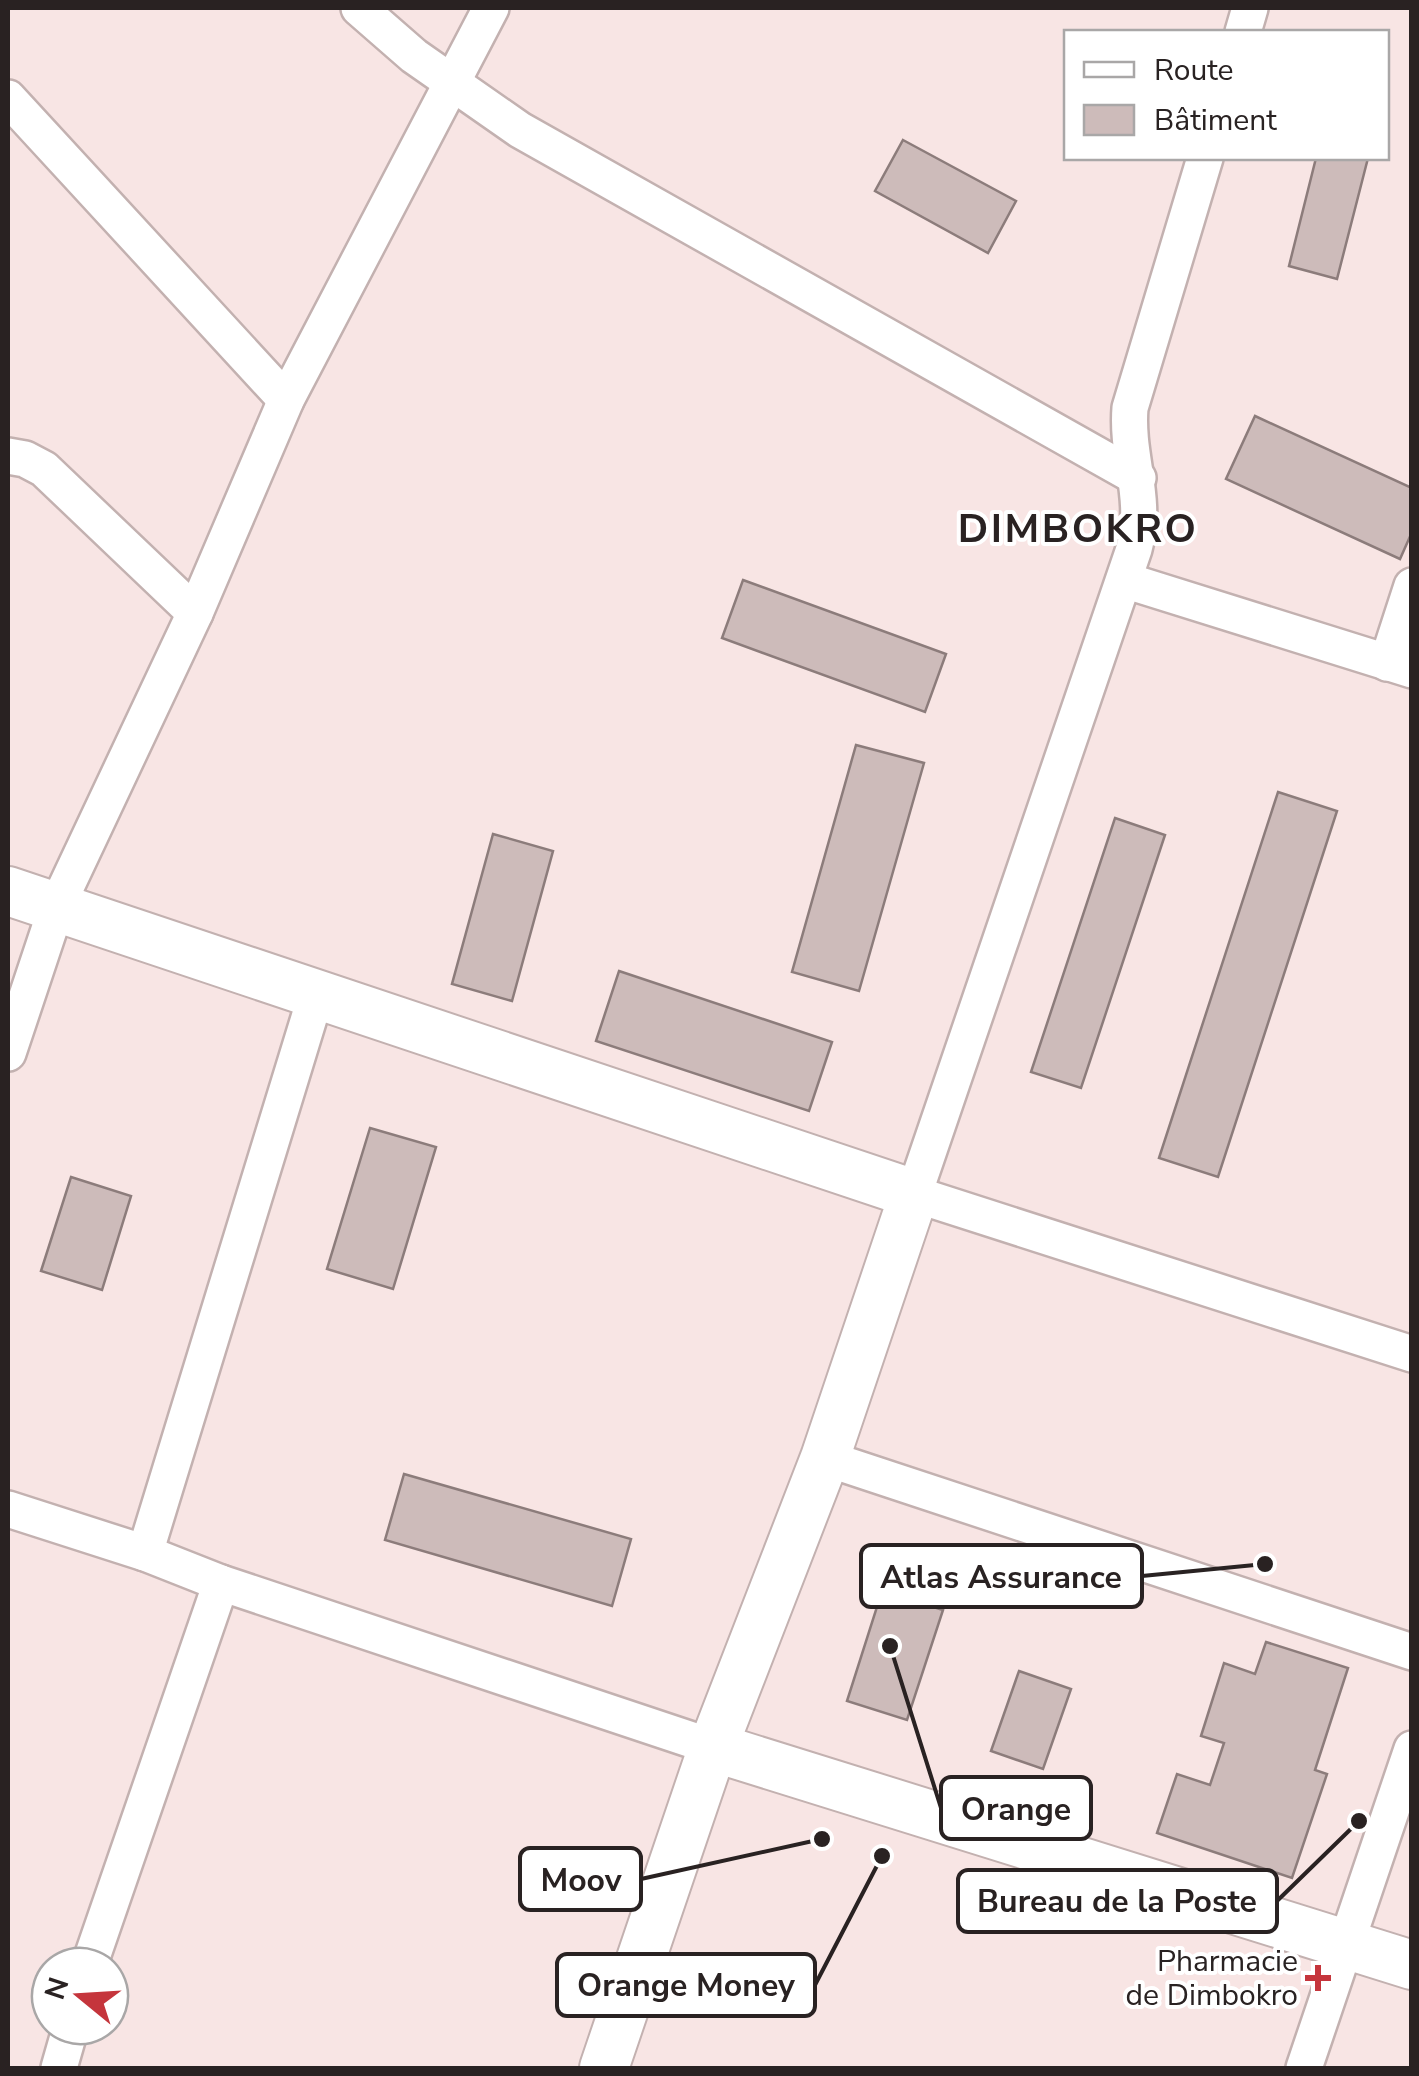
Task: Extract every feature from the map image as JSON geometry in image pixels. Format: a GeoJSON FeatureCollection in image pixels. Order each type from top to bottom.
{"type":"FeatureCollection","features":[{"type":"Feature","properties":{"kind":"main road"},"geometry":{"type":"LineString","coordinates":[[26,891],[914,1194],[825,1458],[713,1747],[604,2068]]}},
{"type":"Feature","properties":{"kind":"main road"},"geometry":{"type":"LineString","coordinates":[[713,1747],[1412,1965]]}},
{"type":"Feature","properties":{"kind":"street"},"geometry":{"type":"LineString","coordinates":[[359,8],[452,84],[572,160],[1138,478]]}},
{"type":"Feature","properties":{"kind":"street"},"geometry":{"type":"LineString","coordinates":[[8,1053],[26,891],[195,613],[286,400],[491,8]]}},
{"type":"Feature","properties":{"kind":"street"},"geometry":{"type":"LineString","coordinates":[[8,98],[286,400]]}},
{"type":"Feature","properties":{"kind":"street"},"geometry":{"type":"LineString","coordinates":[[1204,160],[1130,408],[1140,525],[914,1194],[1412,1354]]}},
{"type":"Feature","properties":{"kind":"street"},"geometry":{"type":"LineString","coordinates":[[8,456],[44,469],[195,613]]}},
{"type":"Feature","properties":{"kind":"street"},"geometry":{"type":"LineString","coordinates":[[1124,580],[1399,666],[1412,586]]}},
{"type":"Feature","properties":{"kind":"street"},"geometry":{"type":"LineString","coordinates":[[145,1553],[317,992]]}},
{"type":"Feature","properties":{"kind":"street"},"geometry":{"type":"LineString","coordinates":[[825,1458],[1412,1652]]}},
{"type":"Feature","properties":{"kind":"street"},"geometry":{"type":"LineString","coordinates":[[8,1508],[713,1747]]}},
{"type":"Feature","properties":{"kind":"street"},"geometry":{"type":"LineString","coordinates":[[96,1946],[220,1583]]}},
{"type":"Feature","properties":{"kind":"street"},"geometry":{"type":"LineString","coordinates":[[1304,2068],[1412,1749]]}},
{"type":"Feature","properties":{"kind":"building"},"geometry":{"type":"Polygon","coordinates":[[[903,140],[1016,201],[988,253],[875,191],[903,140]]]}},
{"type":"Feature","properties":{"kind":"building"},"geometry":{"type":"Polygon","coordinates":[[[1316,160],[1367,160],[1337,279],[1289,266],[1316,160]]]}},
{"type":"Feature","properties":{"kind":"building"},"geometry":{"type":"Polygon","coordinates":[[[1255,416],[1412,488],[1412,532],[1400,559],[1226,479],[1255,416]]]}},
{"type":"Feature","properties":{"kind":"building"},"geometry":{"type":"Polygon","coordinates":[[[743,580],[946,654],[925,712],[722,638],[743,580]]]}},
{"type":"Feature","properties":{"kind":"building"},"geometry":{"type":"Polygon","coordinates":[[[856,745],[924,763],[859,991],[792,972],[856,745]]]}},
{"type":"Feature","properties":{"kind":"building"},"geometry":{"type":"Polygon","coordinates":[[[1278,792],[1337,811],[1218,1177],[1159,1158],[1278,792]]]}},
{"type":"Feature","properties":{"kind":"building"},"geometry":{"type":"Polygon","coordinates":[[[1115,818],[1165,835],[1081,1088],[1031,1072],[1115,818]]]}},
{"type":"Feature","properties":{"kind":"building"},"geometry":{"type":"Polygon","coordinates":[[[493,834],[553,851],[512,1001],[452,984],[493,834]]]}},
{"type":"Feature","properties":{"kind":"building"},"geometry":{"type":"Polygon","coordinates":[[[619,971],[832,1042],[809,1111],[596,1041],[619,971]]]}},
{"type":"Feature","properties":{"kind":"building"},"geometry":{"type":"Polygon","coordinates":[[[370,1128],[436,1147],[393,1289],[327,1269],[370,1128]]]}},
{"type":"Feature","properties":{"kind":"building"},"geometry":{"type":"Polygon","coordinates":[[[71,1177],[131,1196],[102,1290],[41,1271],[71,1177]]]}},
{"type":"Feature","properties":{"kind":"building"},"geometry":{"type":"Polygon","coordinates":[[[404,1474],[631,1539],[612,1606],[385,1540],[404,1474]]]}},
{"type":"Feature","properties":{"kind":"building"},"geometry":{"type":"Polygon","coordinates":[[[882,1591],[943,1610],[907,1720],[847,1701],[882,1591]]]}},
{"type":"Feature","properties":{"kind":"building"},"geometry":{"type":"Polygon","coordinates":[[[1266,1642],[1348,1668],[1315,1770],[1327,1774],[1292,1878],[1157,1833],[1177,1774],[1210,1785],[1224,1743],[1201,1736],[1224,1663],[1255,1674],[1266,1642]]]}},
{"type":"Feature","properties":{"kind":"building"},"geometry":{"type":"Polygon","coordinates":[[[1019,1671],[1071,1689],[1043,1769],[991,1751],[1019,1671]]]}},
{"type":"Feature","properties":{"kind":"place","name":"Atlas Assurance"},"geometry":{"type":"Point","coordinates":[1265,1564]}},
{"type":"Feature","properties":{"kind":"place","name":"Orange"},"geometry":{"type":"Point","coordinates":[890,1646]}},
{"type":"Feature","properties":{"kind":"place","name":"Bureau de la Poste"},"geometry":{"type":"Point","coordinates":[1359,1821]}},
{"type":"Feature","properties":{"kind":"place","name":"Moov"},"geometry":{"type":"Point","coordinates":[822,1839]}},
{"type":"Feature","properties":{"kind":"place","name":"Orange Money"},"geometry":{"type":"Point","coordinates":[882,1856]}},
{"type":"Feature","properties":{"kind":"place","name":"Pharmacie de Dimbokro"},"geometry":{"type":"Point","coordinates":[1318,1978]}},
{"type":"Feature","properties":{"kind":"district","name":"DIMBOKRO"},"geometry":{"type":"Point","coordinates":[1078,528]}}]}
